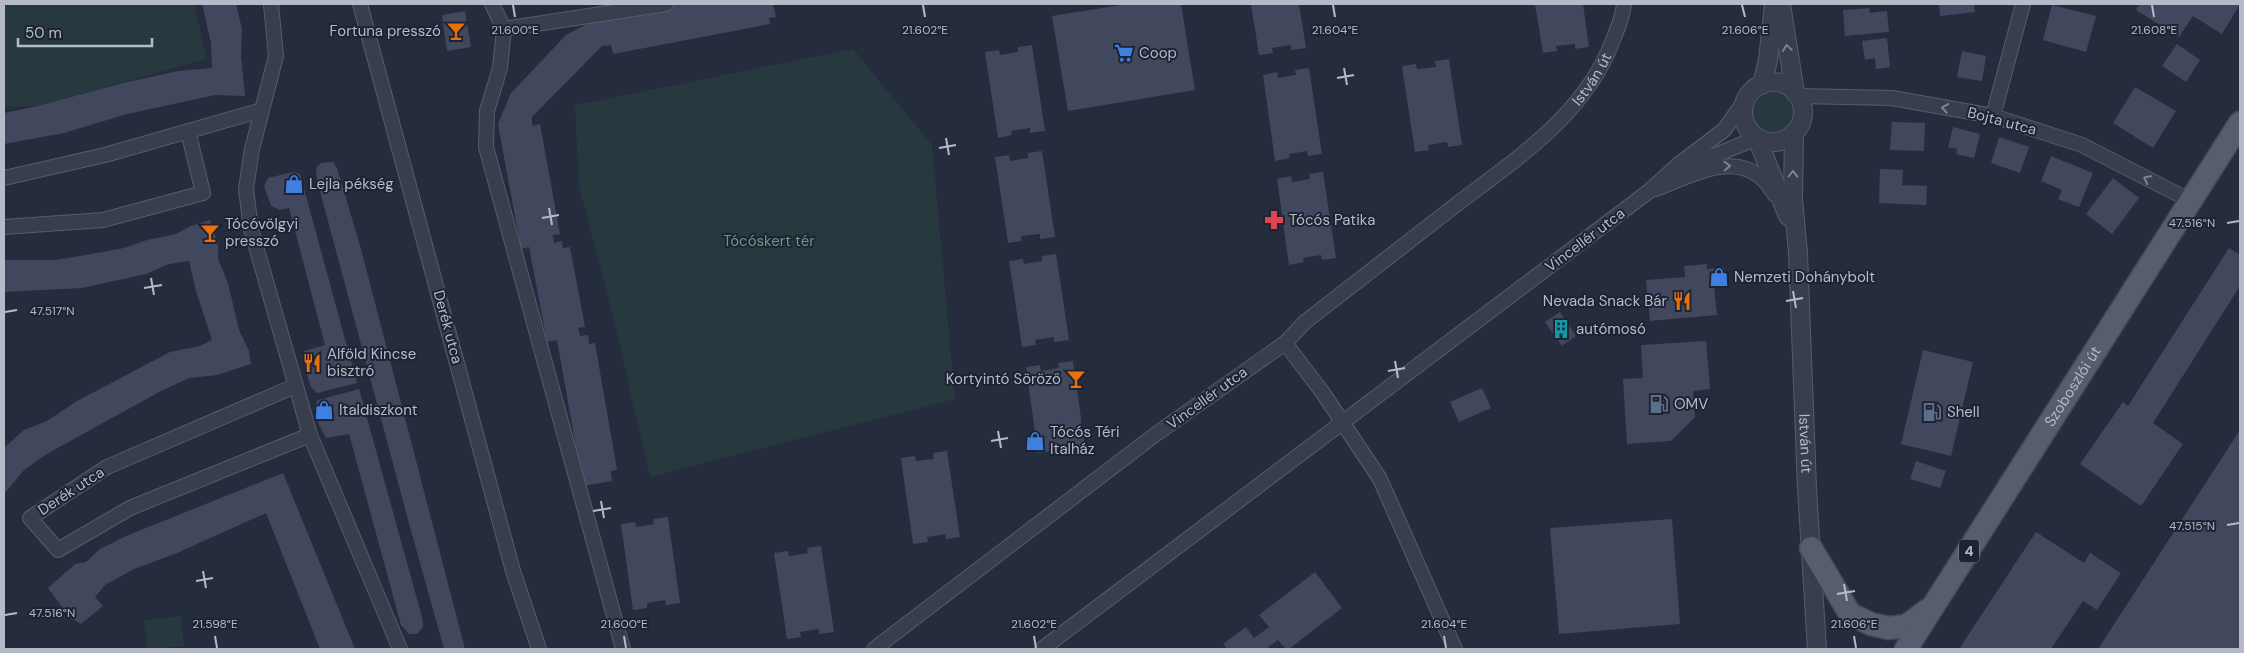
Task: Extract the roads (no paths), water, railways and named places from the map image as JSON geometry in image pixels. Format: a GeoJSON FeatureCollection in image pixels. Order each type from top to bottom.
{"type":"FeatureCollection","features":[{"type":"Feature","properties":{"kind":"main road","name":"Szoboszlói út"},"geometry":{"type":"LineString","coordinates":[[1906,649],[2240,123]]}},
{"type":"Feature","properties":{"kind":"main road"},"geometry":{"type":"LineString","coordinates":[[1811,548],[1850,614],[1871,624],[1888,628],[1906,626],[1934,605]]}},
{"type":"Feature","properties":{"kind":"street"},"geometry":{"type":"LineString","coordinates":[[271,4],[276,56],[252,148],[246,189],[252,229],[310,435],[400,649]]}},
{"type":"Feature","properties":{"kind":"street","name":"Derék utca"},"geometry":{"type":"LineString","coordinates":[[360,4],[513,571],[539,649]]}},
{"type":"Feature","properties":{"kind":"street"},"geometry":{"type":"LineString","coordinates":[[492,4],[504,29],[500,68],[487,111],[486,147],[623,649]]}},
{"type":"Feature","properties":{"kind":"street"},"geometry":{"type":"LineString","coordinates":[[504,29],[666,4]]}},
{"type":"Feature","properties":{"kind":"street","name":"István út"},"geometry":{"type":"LineString","coordinates":[[1538,143],[1589,87],[1606,59],[1623,13],[1624,4]]}},
{"type":"Feature","properties":{"kind":"street"},"geometry":{"type":"LineString","coordinates":[[1762,85],[1768,60],[1774,4]]}},
{"type":"Feature","properties":{"kind":"street"},"geometry":{"type":"LineString","coordinates":[[1781,4],[1797,94],[1802,105],[1803,116],[1800,125],[1794,133],[1780,141],[1764,141],[1757,138],[1749,130],[1744,120],[1743,109],[1746,98],[1753,90],[1762,85],[1780,83],[1797,94]]}},
{"type":"Feature","properties":{"kind":"street"},"geometry":{"type":"LineString","coordinates":[[1993,116],[2023,4]]}},
{"type":"Feature","properties":{"kind":"street","name":"Bojta utca"},"geometry":{"type":"LineString","coordinates":[[1797,94],[1892,98],[1993,116],[2082,146],[2191,201]]}},
{"type":"Feature","properties":{"kind":"street","name":"Vincellér utca"},"geometry":{"type":"LineString","coordinates":[[1042,649],[1648,192],[1679,164],[1724,130],[1746,98]]}},
{"type":"Feature","properties":{"kind":"street"},"geometry":{"type":"LineString","coordinates":[[4,178],[105,155],[262,110]]}},
{"type":"Feature","properties":{"kind":"street"},"geometry":{"type":"LineString","coordinates":[[4,227],[103,220],[203,192],[188,131]]}},
{"type":"Feature","properties":{"kind":"street","name":"István út"},"geometry":{"type":"LineString","coordinates":[[1794,133],[1793,199],[1795,238]]}},
{"type":"Feature","properties":{"kind":"street","name":"István út"},"geometry":{"type":"LineString","coordinates":[[1757,138],[1778,186],[1798,253],[1817,649]]}},
{"type":"Feature","properties":{"kind":"street","name":"Vincellér utca"},"geometry":{"type":"LineString","coordinates":[[1648,192],[1713,156],[1757,138]]}},
{"type":"Feature","properties":{"kind":"street","name":"Vincellér utca"},"geometry":{"type":"LineString","coordinates":[[874,649],[1156,434],[1285,343],[1305,322],[1538,143]]}},
{"type":"Feature","properties":{"kind":"street"},"geometry":{"type":"LineString","coordinates":[[1648,192],[1711,168],[1732,165],[1740,167],[1756,174],[1769,185],[1795,238]]}},
{"type":"Feature","properties":{"kind":"street"},"geometry":{"type":"LineString","coordinates":[[1285,343],[1343,422],[1380,479],[1455,649]]}},
{"type":"Feature","properties":{"kind":"street","name":"Derék utca"},"geometry":{"type":"LineString","coordinates":[[295,386],[107,466],[30,518],[58,550],[130,508],[310,435]]}},
{"type":"Feature","properties":{"kind":"place","name":"Fortuna presszó"},"geometry":{"type":"Point","coordinates":[456,31]}},
{"type":"Feature","properties":{"kind":"place","name":"Coop"},"geometry":{"type":"Point","coordinates":[1124,53]}},
{"type":"Feature","properties":{"kind":"place","name":"Lejla pékség"},"geometry":{"type":"Point","coordinates":[294,184]}},
{"type":"Feature","properties":{"kind":"place","name":"Tócós Patika"},"geometry":{"type":"Point","coordinates":[1274,220]}},
{"type":"Feature","properties":{"kind":"place","name":"Tócóvölgyi presszó"},"geometry":{"type":"Point","coordinates":[210,233]}},
{"type":"Feature","properties":{"kind":"place","name":"Nemzeti Dohánybolt"},"geometry":{"type":"Point","coordinates":[1719,277]}},
{"type":"Feature","properties":{"kind":"place","name":"Nevada Snack Bár"},"geometry":{"type":"Point","coordinates":[1682,301]}},
{"type":"Feature","properties":{"kind":"place","name":"autómosó"},"geometry":{"type":"Point","coordinates":[1561,329]}},
{"type":"Feature","properties":{"kind":"place","name":"Alföld Kincse bisztró"},"geometry":{"type":"Point","coordinates":[312,363]}},
{"type":"Feature","properties":{"kind":"place","name":"Kortyintó Söröző"},"geometry":{"type":"Point","coordinates":[1076,379]}},
{"type":"Feature","properties":{"kind":"place","name":"OMV"},"geometry":{"type":"Point","coordinates":[1659,404]}},
{"type":"Feature","properties":{"kind":"place","name":"Italdiszkont"},"geometry":{"type":"Point","coordinates":[324,410]}},
{"type":"Feature","properties":{"kind":"place","name":"Shell"},"geometry":{"type":"Point","coordinates":[1932,412]}},
{"type":"Feature","properties":{"kind":"place","name":"Tócós Téri Italház"},"geometry":{"type":"Point","coordinates":[1035,441]}},
{"type":"Feature","properties":{"kind":"park label","name":"Tócóskert tér"},"geometry":{"type":"Point","coordinates":[769,241]}}]}
